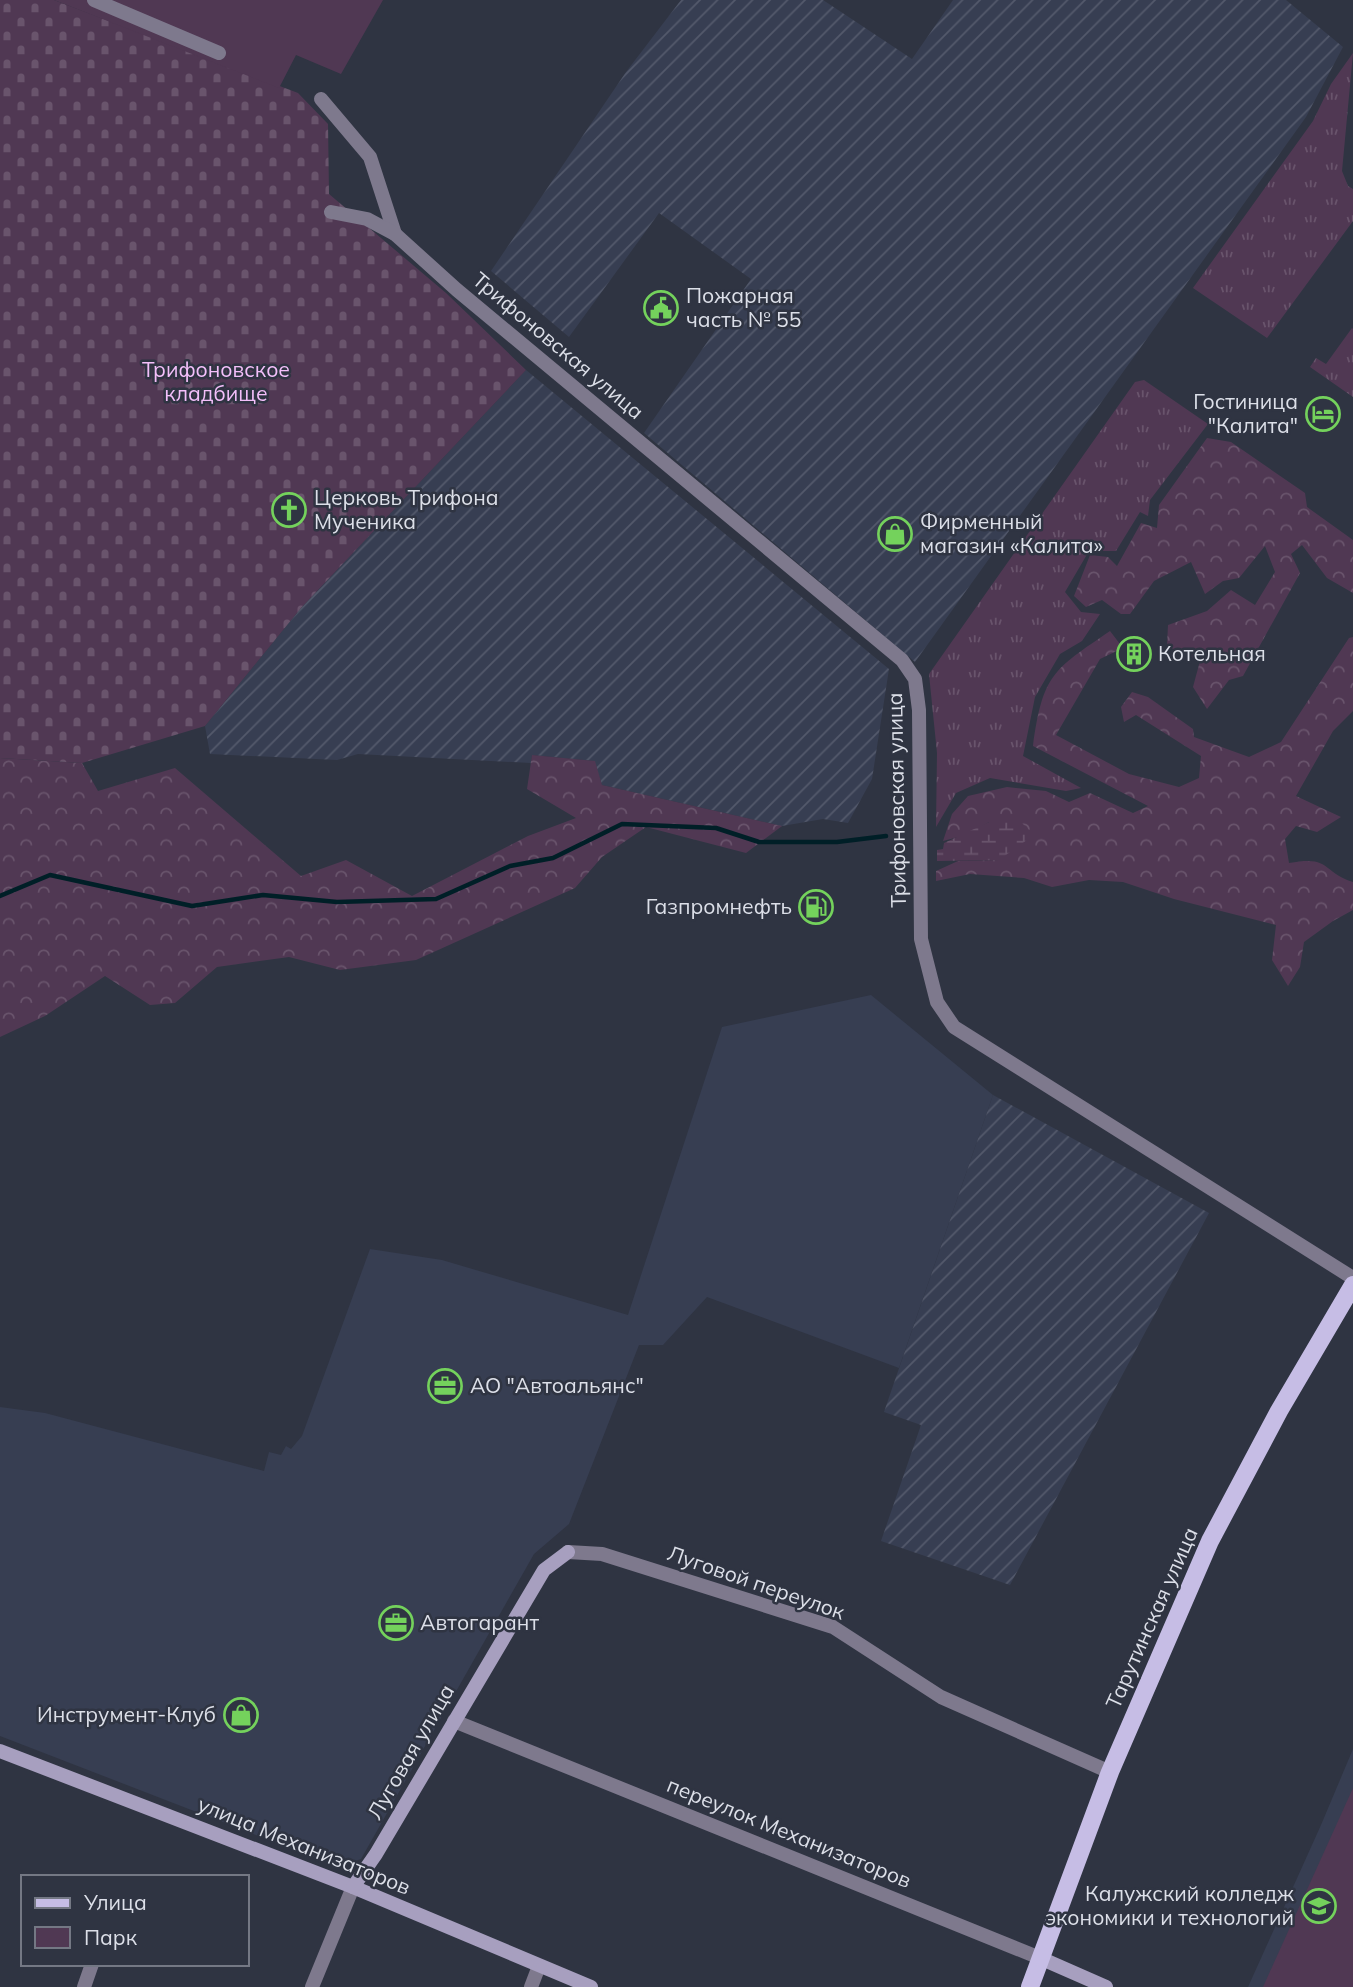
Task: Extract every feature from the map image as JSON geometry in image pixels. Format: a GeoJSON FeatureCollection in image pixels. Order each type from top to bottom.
{"type":"FeatureCollection","features":[{"type":"Feature","properties":{"kind":"main road","name":"Тарутинская улица"},"geometry":{"type":"LineString","coordinates":[[1030,1987],[1110,1772],[1210,1541],[1279,1411],[1353,1284]]}},
{"type":"Feature","properties":{"kind":"street"},"geometry":{"type":"LineString","coordinates":[[94,0],[219,53]]}},
{"type":"Feature","properties":{"kind":"street"},"geometry":{"type":"LineString","coordinates":[[321,99],[370,157],[395,233]]}},
{"type":"Feature","properties":{"kind":"street","name":"Трифоновская улица"},"geometry":{"type":"LineString","coordinates":[[331,212],[367,219],[395,233],[457,290],[902,660],[915,679],[919,710],[921,939],[937,1002],[954,1027],[1353,1278]]}},
{"type":"Feature","properties":{"kind":"street","name":"Луговой переулок"},"geometry":{"type":"LineString","coordinates":[[568,1552],[602,1554],[833,1627],[941,1697],[1110,1772]]}},
{"type":"Feature","properties":{"kind":"street","name":"Луговая улица"},"geometry":{"type":"LineString","coordinates":[[312,1987],[353,1887],[376,1854],[544,1570],[568,1552]]}},
{"type":"Feature","properties":{"kind":"street","name":"переулок Механизаторов"},"geometry":{"type":"LineString","coordinates":[[454,1721],[1106,1987]]}},
{"type":"Feature","properties":{"kind":"street","name":"улица Механизаторов"},"geometry":{"type":"LineString","coordinates":[[0,1751],[353,1887],[591,1987]]}},
{"type":"Feature","properties":{"kind":"street"},"geometry":{"type":"LineString","coordinates":[[84,1987],[91,1966]]}},
{"type":"Feature","properties":{"kind":"street"},"geometry":{"type":"LineString","coordinates":[[531,1987],[539,1966]]}},
{"type":"Feature","properties":{"kind":"shaded area"},"geometry":{"type":"Polygon","coordinates":[[[681,0],[823,0],[912,59],[953,0],[1286,0],[1343,47],[1306,117],[915,662],[644,433],[751,279],[659,213],[569,337],[491,271],[626,72],[681,0]]]}},
{"type":"Feature","properties":{"kind":"shaded area"},"geometry":{"type":"Polygon","coordinates":[[[526,370],[889,669],[872,779],[848,823],[823,819],[782,826],[602,785],[594,761],[532,755],[531,763],[358,754],[337,760],[210,754],[205,726],[301,608],[526,370]]]}},
{"type":"Feature","properties":{"kind":"shaded area"},"geometry":{"type":"Polygon","coordinates":[[[871,995],[993,1095],[899,1368],[707,1297],[663,1345],[639,1345],[569,1524],[534,1554],[361,1859],[339,1867],[0,1736],[0,1407],[45,1413],[264,1471],[269,1452],[281,1455],[286,1446],[291,1449],[302,1436],[370,1249],[442,1260],[628,1315],[722,1027],[871,995]]]}},
{"type":"Feature","properties":{"kind":"shaded area"},"geometry":{"type":"Polygon","coordinates":[[[993,1095],[1209,1213],[1010,1585],[881,1541],[921,1425],[884,1412],[993,1095]]]}},
{"type":"Feature","properties":{"kind":"shaded area","name":"Калужский колледж экономики и технологий"},"geometry":{"type":"Polygon","coordinates":[[[1353,1749],[1353,1987],[1248,1987],[1321,1825],[1353,1749]]]}},
{"type":"Feature","properties":{"kind":"green space","name":"Трифоновское кладбище"},"geometry":{"type":"Polygon","coordinates":[[[0,0],[54,0],[298,93],[328,124],[329,194],[446,293],[526,370],[301,608],[205,726],[82,763],[0,758],[0,0]]]}},
{"type":"Feature","properties":{"kind":"green space"},"geometry":{"type":"Polygon","coordinates":[[[54,0],[383,0],[341,74],[296,55],[279,88],[54,0]]]}},
{"type":"Feature","properties":{"kind":"green space"},"geometry":{"type":"Polygon","coordinates":[[[1353,53],[1342,171],[1348,186],[1353,189],[1353,221],[1267,338],[1193,288],[1313,121],[1331,84],[1353,53]]]}},
{"type":"Feature","properties":{"kind":"green space"},"geometry":{"type":"Polygon","coordinates":[[[1352,328],[1353,397],[1310,367],[1316,358],[1326,364],[1352,328]]]}},
{"type":"Feature","properties":{"kind":"green space"},"geometry":{"type":"Polygon","coordinates":[[[1144,380],[1208,424],[1150,500],[1148,516],[1140,512],[1116,551],[1089,551],[1065,592],[1081,612],[1100,614],[1082,641],[1060,654],[1035,697],[1023,756],[1081,788],[1066,791],[990,778],[956,793],[936,827],[937,753],[929,674],[1135,382],[1144,380]]]}},
{"type":"Feature","properties":{"kind":"green space"},"geometry":{"type":"Polygon","coordinates":[[[1207,438],[1231,442],[1305,493],[1307,507],[1353,540],[1353,593],[1327,578],[1302,545],[1291,554],[1300,573],[1243,676],[1229,680],[1207,709],[1193,687],[1200,661],[1167,646],[1168,625],[1207,611],[1231,590],[1255,605],[1275,572],[1265,546],[1239,578],[1223,581],[1205,594],[1191,562],[1154,581],[1130,614],[1121,614],[1102,600],[1086,607],[1074,596],[1090,555],[1108,557],[1117,566],[1141,523],[1157,528],[1159,505],[1207,438]]]}},
{"type":"Feature","properties":{"kind":"green space"},"geometry":{"type":"Polygon","coordinates":[[[1110,631],[1123,648],[1100,659],[1056,735],[1129,774],[1179,787],[1199,778],[1201,756],[1136,715],[1124,722],[1121,707],[1132,692],[1148,697],[1193,729],[1194,737],[1249,757],[1281,742],[1349,638],[1353,637],[1353,711],[1333,731],[1296,796],[1341,817],[1317,832],[1296,826],[1285,839],[1289,863],[1320,863],[1353,882],[1353,910],[1304,942],[1300,967],[1288,986],[1272,960],[1276,925],[1174,899],[1123,882],[1089,880],[1052,887],[1024,878],[970,874],[936,881],[936,871],[958,861],[999,860],[989,822],[966,835],[943,841],[952,814],[968,796],[1007,787],[1046,791],[1069,802],[1090,793],[1133,813],[1148,806],[1033,746],[1041,703],[1054,676],[1075,655],[1110,631]]]}},
{"type":"Feature","properties":{"kind":"green space"},"geometry":{"type":"Polygon","coordinates":[[[532,755],[595,761],[602,785],[782,826],[746,853],[646,827],[602,857],[575,888],[416,960],[340,970],[289,957],[217,967],[175,1003],[150,1005],[105,976],[45,1016],[0,1037],[0,758],[82,763],[98,791],[175,768],[301,876],[346,860],[412,896],[528,836],[576,818],[527,789],[532,755]]]}},
{"type":"Feature","properties":{"kind":"green space"},"geometry":{"type":"Polygon","coordinates":[[[989,822],[1022,823],[1034,835],[999,860],[937,861],[937,850],[943,849],[944,843],[989,822]]]}},
{"type":"Feature","properties":{"kind":"green space","name":"Калужский колледж экономики и технологий"},"geometry":{"type":"Polygon","coordinates":[[[1353,1788],[1353,1987],[1263,1987],[1353,1788]]]}},
{"type":"Feature","properties":{"kind":"waterway"},"geometry":{"type":"LineString","coordinates":[[0,896],[50,875],[192,906],[263,895],[337,902],[436,899],[510,866],[553,858],[622,824],[716,828],[759,842],[837,842],[886,836]]}},
{"type":"Feature","properties":{"kind":"place","name":"Пожарная часть № 55"},"geometry":{"type":"Point","coordinates":[661,308]}},
{"type":"Feature","properties":{"kind":"place","name":"Гостиница \"Калита\""},"geometry":{"type":"Point","coordinates":[1323,414]}},
{"type":"Feature","properties":{"kind":"place","name":"Церковь Трифона Мученика"},"geometry":{"type":"Point","coordinates":[289,510]}},
{"type":"Feature","properties":{"kind":"place","name":"Фирменный магазин «Калита»"},"geometry":{"type":"Point","coordinates":[895,534]}},
{"type":"Feature","properties":{"kind":"place","name":"Котельная"},"geometry":{"type":"Point","coordinates":[1134,654]}},
{"type":"Feature","properties":{"kind":"place","name":"Газпромнефть"},"geometry":{"type":"Point","coordinates":[816,907]}},
{"type":"Feature","properties":{"kind":"place","name":"АО \"Автоальянс\""},"geometry":{"type":"Point","coordinates":[445,1386]}},
{"type":"Feature","properties":{"kind":"place","name":"Автогарант"},"geometry":{"type":"Point","coordinates":[396,1623]}},
{"type":"Feature","properties":{"kind":"place","name":"Инструмент-Клуб"},"geometry":{"type":"Point","coordinates":[241,1715]}},
{"type":"Feature","properties":{"kind":"place","name":"Калужский колледж экономики и технологий"},"geometry":{"type":"Point","coordinates":[1319,1906]}}]}
